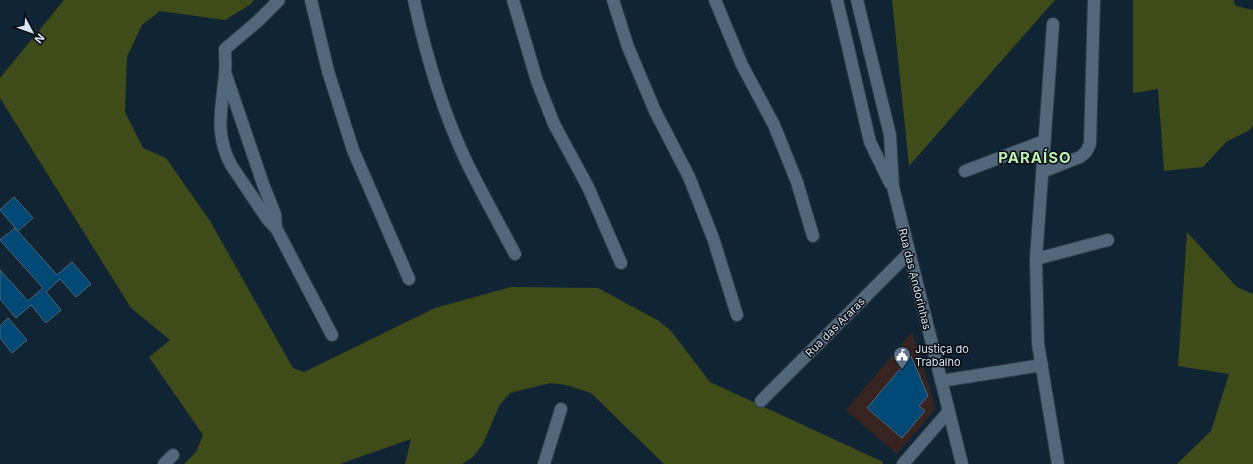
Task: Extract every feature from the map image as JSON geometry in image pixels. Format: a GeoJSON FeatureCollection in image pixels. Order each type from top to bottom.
{"type":"FeatureCollection","features":[{"type":"Feature","properties":{"kind":"street"},"geometry":{"type":"LineString","coordinates":[[279,0],[258,21],[225,49],[225,72],[220,119],[222,146],[231,165],[268,220],[276,228],[332,335]]}},
{"type":"Feature","properties":{"kind":"street"},"geometry":{"type":"LineString","coordinates":[[311,0],[328,71],[353,150],[409,279]]}},
{"type":"Feature","properties":{"kind":"street"},"geometry":{"type":"LineString","coordinates":[[414,0],[424,44],[447,114],[468,164],[515,254]]}},
{"type":"Feature","properties":{"kind":"street"},"geometry":{"type":"LineString","coordinates":[[513,0],[537,81],[554,124],[588,187],[621,263]]}},
{"type":"Feature","properties":{"kind":"street"},"geometry":{"type":"LineString","coordinates":[[613,0],[628,47],[655,111],[689,177],[713,238],[736,315]]}},
{"type":"Feature","properties":{"kind":"street"},"geometry":{"type":"LineString","coordinates":[[715,0],[742,65],[774,126],[797,182],[813,236]]}},
{"type":"Feature","properties":{"kind":"street"},"geometry":{"type":"LineString","coordinates":[[837,0],[870,142],[893,188]]}},
{"type":"Feature","properties":{"kind":"street"},"geometry":{"type":"LineString","coordinates":[[857,0],[890,135],[893,188]]}},
{"type":"Feature","properties":{"kind":"street"},"geometry":{"type":"LineString","coordinates":[[1042,172],[1080,157],[1086,152],[1090,144],[1094,0]]}},
{"type":"Feature","properties":{"kind":"street"},"geometry":{"type":"LineString","coordinates":[[1054,24],[1036,259],[1038,344],[1058,464]]}},
{"type":"Feature","properties":{"kind":"street"},"geometry":{"type":"LineString","coordinates":[[225,72],[263,184],[275,214],[276,228]]}},
{"type":"Feature","properties":{"kind":"street"},"geometry":{"type":"LineString","coordinates":[[965,171],[1044,141]]}},
{"type":"Feature","properties":{"kind":"street","name":"Rua das Andorinhas"},"geometry":{"type":"LineString","coordinates":[[893,188],[962,464]]}},
{"type":"Feature","properties":{"kind":"street"},"geometry":{"type":"LineString","coordinates":[[1036,259],[1108,240]]}},
{"type":"Feature","properties":{"kind":"street","name":"Rua das Araras"},"geometry":{"type":"LineString","coordinates":[[761,401],[909,253]]}},
{"type":"Feature","properties":{"kind":"street"},"geometry":{"type":"LineString","coordinates":[[941,381],[1042,365]]}},
{"type":"Feature","properties":{"kind":"street"},"geometry":{"type":"LineString","coordinates":[[544,464],[561,409]]}},
{"type":"Feature","properties":{"kind":"street"},"geometry":{"type":"LineString","coordinates":[[904,464],[948,411]]}},
{"type":"Feature","properties":{"kind":"street"},"geometry":{"type":"LineString","coordinates":[[164,464],[173,455]]}},
{"type":"Feature","properties":{"kind":"shaded area","name":"Justiça do Trabalho"},"geometry":{"type":"Polygon","coordinates":[[[912,332],[936,408],[897,454],[846,410],[912,332]]]}},
{"type":"Feature","properties":{"kind":"green space"},"geometry":{"type":"Polygon","coordinates":[[[64,0],[254,0],[251,4],[225,20],[160,11],[142,25],[127,57],[125,112],[143,148],[166,158],[210,221],[293,368],[304,372],[435,308],[511,287],[598,288],[659,321],[671,331],[710,382],[883,462],[882,464],[664,464],[591,393],[566,385],[550,383],[510,393],[499,406],[483,444],[473,457],[462,464],[405,464],[411,439],[340,464],[184,464],[196,452],[203,435],[149,357],[170,340],[131,308],[0,98],[0,78],[64,0]]]}},
{"type":"Feature","properties":{"kind":"green space"},"geometry":{"type":"Polygon","coordinates":[[[892,0],[1055,0],[909,166],[892,0]]]}},
{"type":"Feature","properties":{"kind":"green space"},"geometry":{"type":"Polygon","coordinates":[[[1133,0],[1233,0],[1236,6],[1253,10],[1253,125],[1250,130],[1226,142],[1203,167],[1164,171],[1158,89],[1133,93],[1133,0]]]}},
{"type":"Feature","properties":{"kind":"green space"},"geometry":{"type":"Polygon","coordinates":[[[1187,232],[1237,287],[1253,294],[1253,464],[1177,464],[1211,431],[1229,374],[1178,366],[1187,232]]]}},
{"type":"Feature","properties":{"kind":"building"},"geometry":{"type":"Polygon","coordinates":[[[14,197],[33,218],[18,231],[0,210],[14,197]]]}},
{"type":"Feature","properties":{"kind":"building"},"geometry":{"type":"Polygon","coordinates":[[[15,228],[57,275],[72,262],[91,284],[76,297],[60,279],[46,292],[61,310],[46,323],[31,305],[16,318],[0,299],[0,270],[28,301],[43,288],[0,240],[15,228]]]}},
{"type":"Feature","properties":{"kind":"building"},"geometry":{"type":"Polygon","coordinates":[[[8,318],[27,340],[12,353],[0,338],[0,326],[8,318]]]}},
{"type":"Feature","properties":{"kind":"building"},"geometry":{"type":"Polygon","coordinates":[[[911,356],[928,396],[919,406],[925,411],[902,438],[867,408],[911,356]]]}},
{"type":"Feature","properties":{"kind":"place","name":"Justiça do Trabalho"},"geometry":{"type":"Point","coordinates":[902,370]}},
{"type":"Feature","properties":{"kind":"district","name":"PARAÍSO"},"geometry":{"type":"Point","coordinates":[1035,157]}}]}
